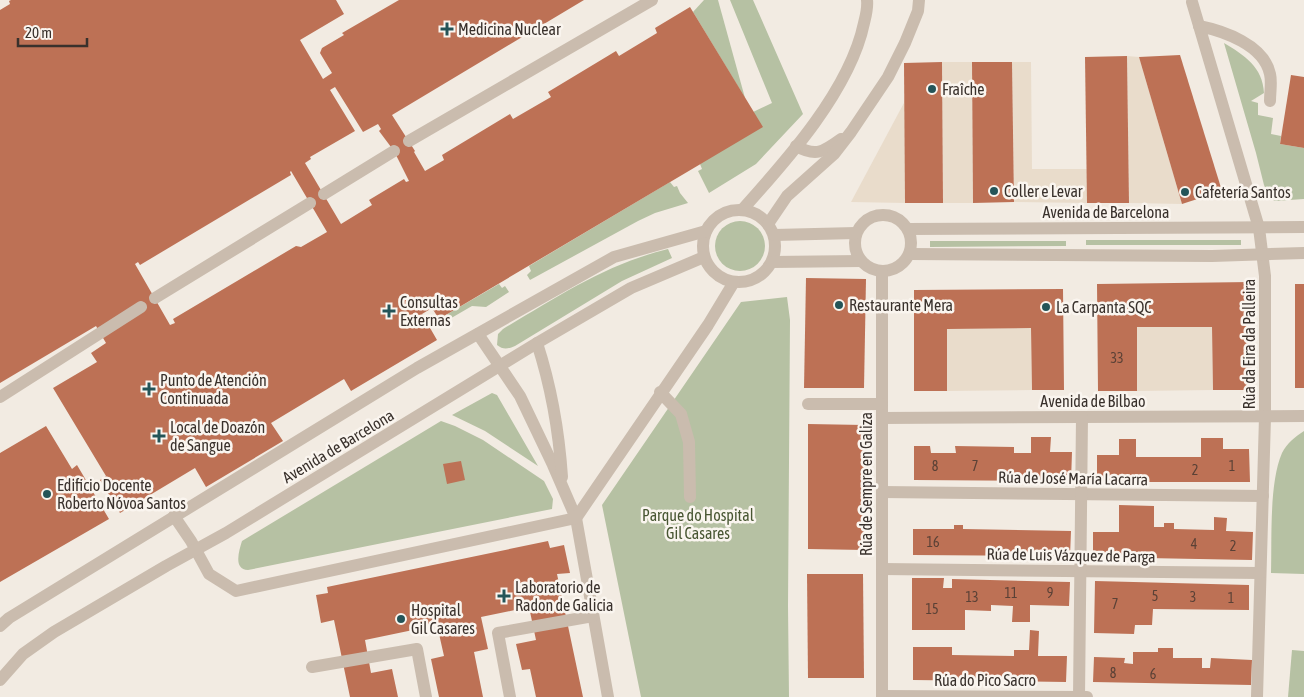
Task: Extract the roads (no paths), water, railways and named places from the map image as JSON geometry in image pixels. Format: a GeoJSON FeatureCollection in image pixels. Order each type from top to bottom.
{"type":"FeatureCollection","features":[{"type":"Feature","properties":{"kind":"street"},"geometry":{"type":"LineString","coordinates":[[409,141],[652,0]]}},
{"type":"Feature","properties":{"kind":"street"},"geometry":{"type":"LineString","coordinates":[[742,210],[821,114],[841,81],[861,39],[868,6],[867,0]]}},
{"type":"Feature","properties":{"kind":"street"},"geometry":{"type":"LineString","coordinates":[[856,233],[771,229],[752,212],[742,210],[731,211],[721,215],[712,222],[706,231],[703,239],[704,257],[708,266],[724,280],[746,282],[756,279],[766,272],[775,253],[771,229],[786,196],[834,154],[851,132],[888,77],[918,11],[919,0]]}},
{"type":"Feature","properties":{"kind":"street","name":"Rúa da Eira da Palleira"},"geometry":{"type":"LineString","coordinates":[[1192,2],[1259,228],[1263,254],[1265,276],[1265,416],[1257,697]]}},
{"type":"Feature","properties":{"kind":"street"},"geometry":{"type":"LineString","coordinates":[[1199,26],[1218,30],[1241,40],[1260,54],[1270,73],[1270,101]]}},
{"type":"Feature","properties":{"kind":"street"},"geometry":{"type":"LineString","coordinates":[[796,146],[807,152],[817,153],[851,132]]}},
{"type":"Feature","properties":{"kind":"street"},"geometry":{"type":"LineString","coordinates":[[324,194],[394,151]]}},
{"type":"Feature","properties":{"kind":"street"},"geometry":{"type":"LineString","coordinates":[[155,298],[310,203]]}},
{"type":"Feature","properties":{"kind":"street"},"geometry":{"type":"LineString","coordinates":[[886,214],[895,217],[908,229],[912,246],[910,254],[901,265],[882,272],[874,270],[861,261],[855,248],[856,233],[861,225],[876,215],[886,214]]}},
{"type":"Feature","properties":{"kind":"street","name":"Avenida de Barcelona"},"geometry":{"type":"LineString","coordinates":[[908,229],[1304,227]]}},
{"type":"Feature","properties":{"kind":"street","name":"Avenida de Barcelona"},"geometry":{"type":"LineString","coordinates":[[0,626],[8,618],[417,368],[614,257],[706,231]]}},
{"type":"Feature","properties":{"kind":"street"},"geometry":{"type":"LineString","coordinates":[[910,254],[1212,256],[1304,253]]}},
{"type":"Feature","properties":{"kind":"street","name":"Avenida de Barcelona"},"geometry":{"type":"LineString","coordinates":[[0,680],[17,660],[36,644],[631,288],[704,257]]}},
{"type":"Feature","properties":{"kind":"street"},"geometry":{"type":"LineString","coordinates":[[772,262],[861,261]]}},
{"type":"Feature","properties":{"kind":"street","name":"Rúa de Sempre en Galiza"},"geometry":{"type":"LineString","coordinates":[[882,272],[882,697]]}},
{"type":"Feature","properties":{"kind":"street"},"geometry":{"type":"LineString","coordinates":[[174,516],[209,574],[236,591],[576,518],[660,392],[708,325],[734,282]]}},
{"type":"Feature","properties":{"kind":"street"},"geometry":{"type":"LineString","coordinates":[[0,397],[141,307]]}},
{"type":"Feature","properties":{"kind":"street"},"geometry":{"type":"LineString","coordinates":[[478,334],[520,396],[576,518],[608,697]]}},
{"type":"Feature","properties":{"kind":"street"},"geometry":{"type":"LineString","coordinates":[[538,343],[559,438],[562,487]]}},
{"type":"Feature","properties":{"kind":"street"},"geometry":{"type":"LineString","coordinates":[[660,392],[681,414],[689,442],[690,497]]}},
{"type":"Feature","properties":{"kind":"street"},"geometry":{"type":"LineString","coordinates":[[808,404],[882,404]]}},
{"type":"Feature","properties":{"kind":"street","name":"Avenida de Bilbao"},"geometry":{"type":"LineString","coordinates":[[882,418],[1304,416]]}},
{"type":"Feature","properties":{"kind":"street"},"geometry":{"type":"LineString","coordinates":[[1079,697],[1082,417]]}},
{"type":"Feature","properties":{"kind":"street","name":"Rúa de José María Lacarra"},"geometry":{"type":"LineString","coordinates":[[882,492],[1263,496]]}},
{"type":"Feature","properties":{"kind":"street","name":"Rúa de Luis Vázquez de Parga"},"geometry":{"type":"LineString","coordinates":[[882,569],[1260,573]]}},
{"type":"Feature","properties":{"kind":"street"},"geometry":{"type":"LineString","coordinates":[[510,697],[498,633],[593,616]]}},
{"type":"Feature","properties":{"kind":"street"},"geometry":{"type":"LineString","coordinates":[[312,667],[418,649],[426,697]]}},
{"type":"Feature","properties":{"kind":"street","name":"Rúa do Pico Sacro"},"geometry":{"type":"LineString","coordinates":[[882,697],[1088,697]]}},
{"type":"Feature","properties":{"kind":"place","name":"Medicina Nuclear"},"geometry":{"type":"Point","coordinates":[447,29]}},
{"type":"Feature","properties":{"kind":"place","name":"Fraîche"},"geometry":{"type":"Point","coordinates":[932,89]}},
{"type":"Feature","properties":{"kind":"place","name":"Coller e Levar"},"geometry":{"type":"Point","coordinates":[994,191]}},
{"type":"Feature","properties":{"kind":"place","name":"Cafetería Santos"},"geometry":{"type":"Point","coordinates":[1185,192]}},
{"type":"Feature","properties":{"kind":"place","name":"Restaurante Mera"},"geometry":{"type":"Point","coordinates":[839,305]}},
{"type":"Feature","properties":{"kind":"place","name":"La Carpanta SQC"},"geometry":{"type":"Point","coordinates":[1046,307]}},
{"type":"Feature","properties":{"kind":"place","name":"Consultas Externas"},"geometry":{"type":"Point","coordinates":[389,311]}},
{"type":"Feature","properties":{"kind":"place","name":"Punto de Atención Continuada"},"geometry":{"type":"Point","coordinates":[149,389]}},
{"type":"Feature","properties":{"kind":"place","name":"Local de Doazón de Sangue"},"geometry":{"type":"Point","coordinates":[159,436]}},
{"type":"Feature","properties":{"kind":"place","name":"Edificio Docente Roberto Nóvoa Santos"},"geometry":{"type":"Point","coordinates":[47,494]}},
{"type":"Feature","properties":{"kind":"place","name":"Laboratorio de Radon de Galicia"},"geometry":{"type":"Point","coordinates":[504,596]}},
{"type":"Feature","properties":{"kind":"place","name":"Hospital Gil Casares"},"geometry":{"type":"Point","coordinates":[401,619]}},
{"type":"Feature","properties":{"kind":"park label","name":"Parque do Hospital Gil Casares"},"geometry":{"type":"Point","coordinates":[698,524]}}]}
